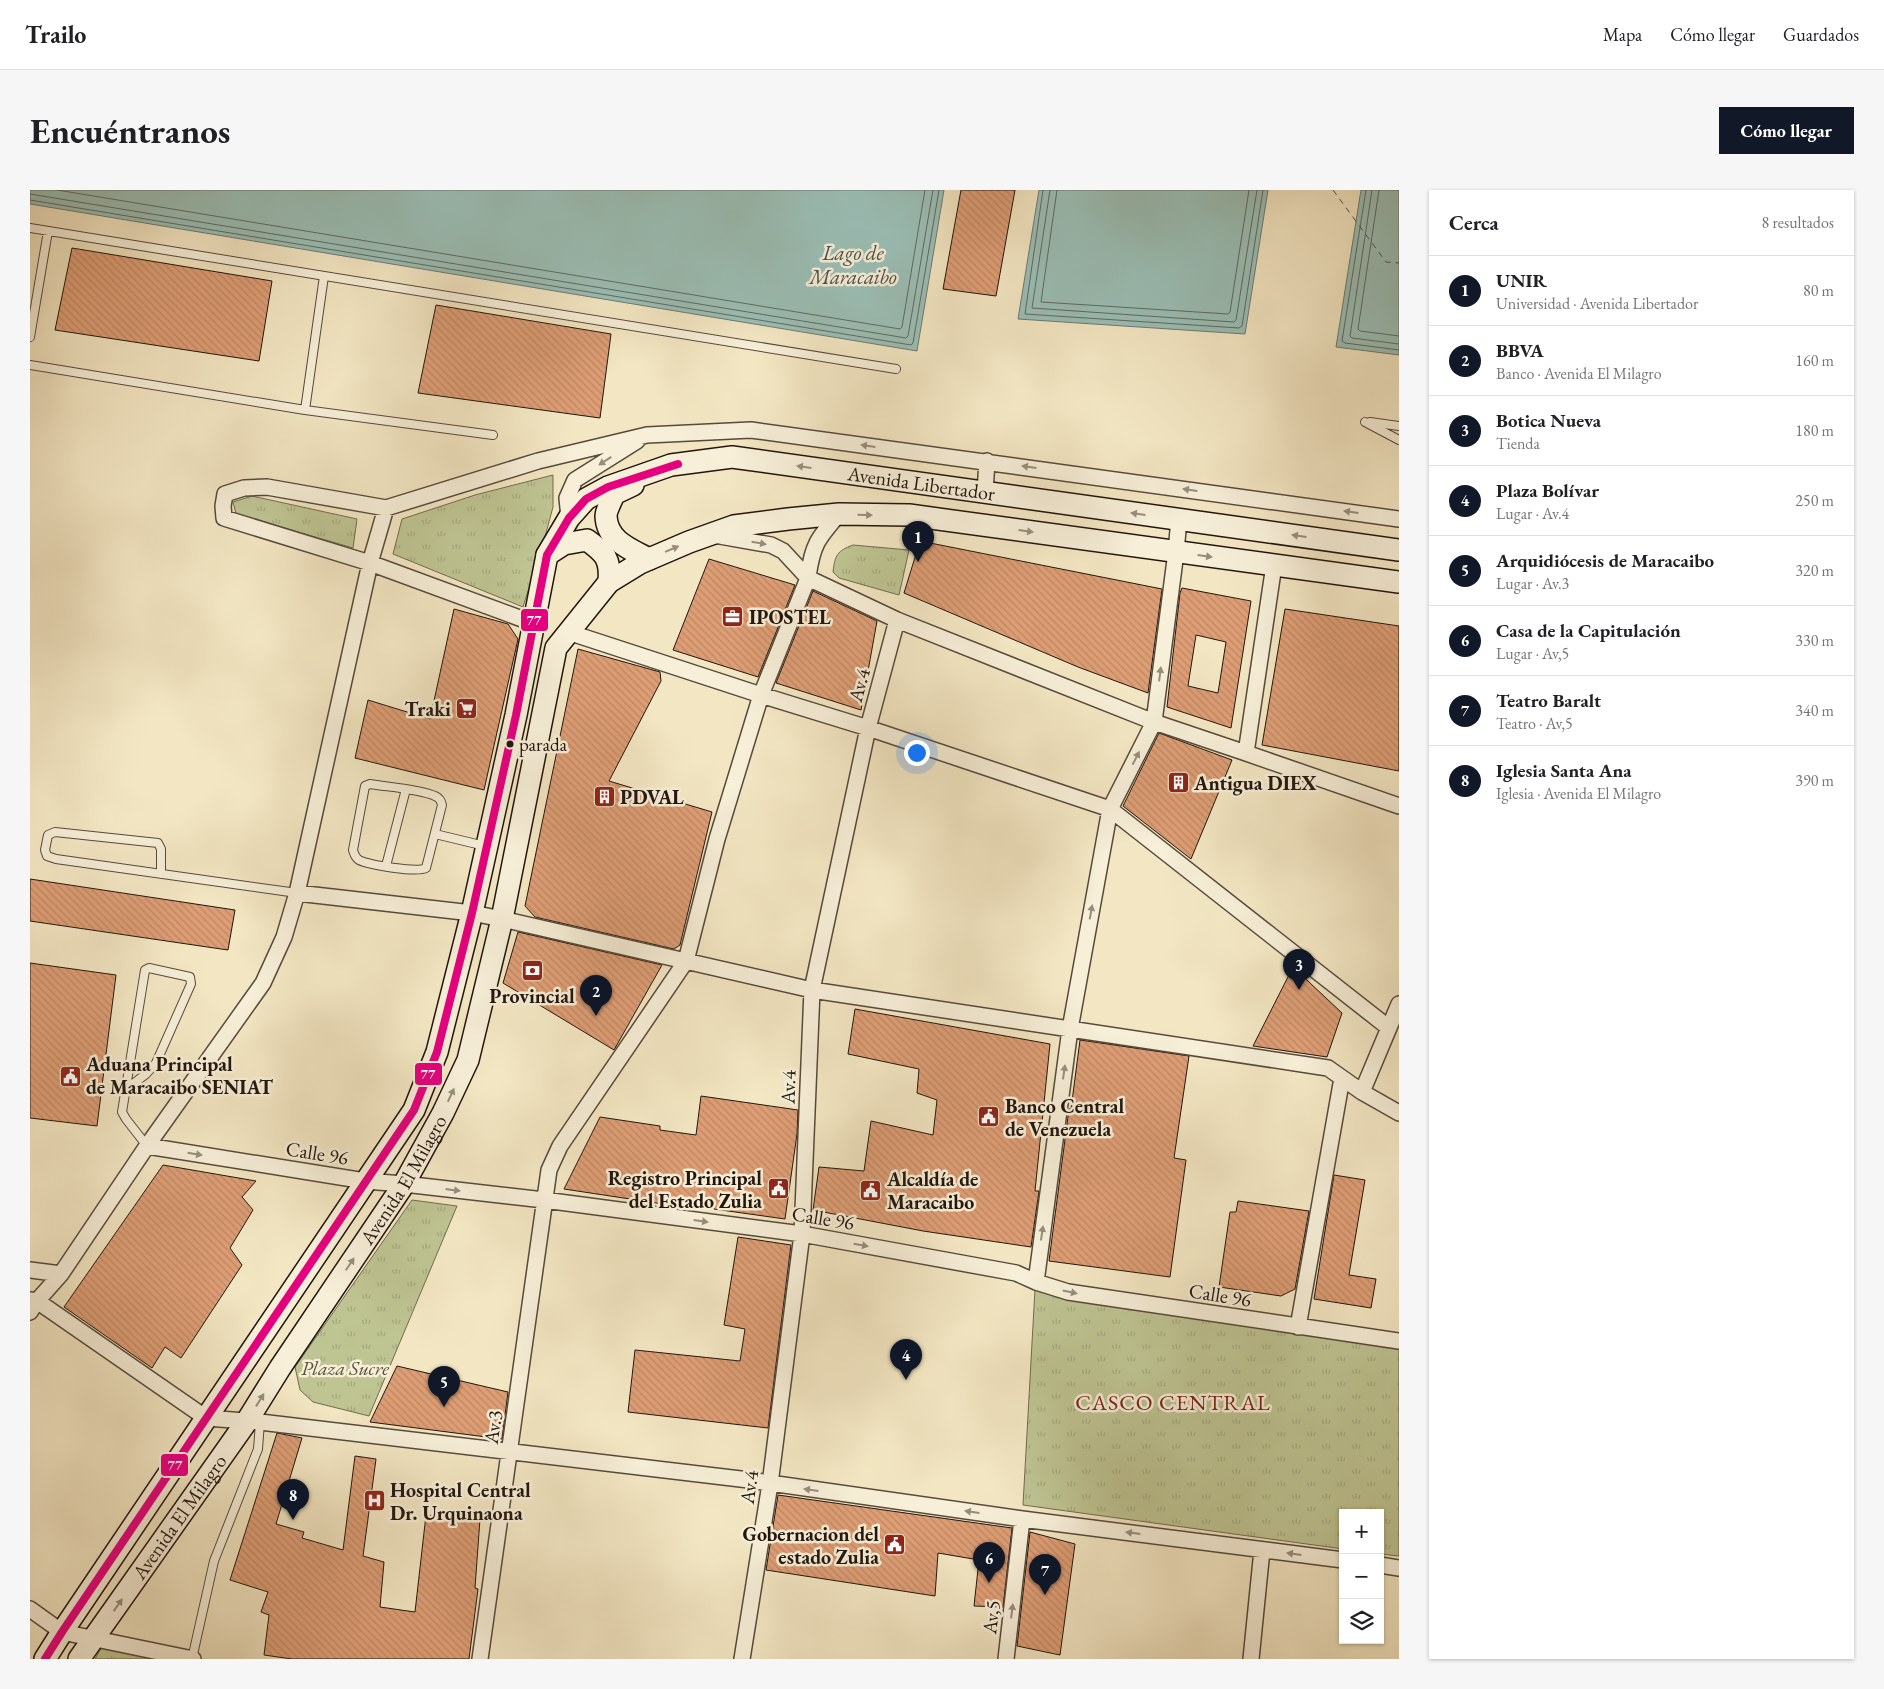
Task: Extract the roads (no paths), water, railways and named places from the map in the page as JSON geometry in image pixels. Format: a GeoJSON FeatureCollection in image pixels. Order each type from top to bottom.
{"type":"FeatureCollection","features":[{"type":"Feature","properties":{"kind":"main road","name":"Avenida Libertador"},"geometry":{"type":"LineString","coordinates":[[534,623],[547,555],[569,518],[586,499],[608,487],[671,465],[732,457],[1399,550]]}},
{"type":"Feature","properties":{"kind":"main road"},"geometry":{"type":"LineString","coordinates":[[649,559],[622,545],[610,534],[606,515],[614,494],[671,465]]}},
{"type":"Feature","properties":{"kind":"main road","name":"Avenida Libertador"},"geometry":{"type":"LineString","coordinates":[[568,632],[609,582],[649,559],[734,526],[839,514],[909,515],[1399,582]]}},
{"type":"Feature","properties":{"kind":"main road"},"geometry":{"type":"LineString","coordinates":[[547,555],[564,544],[587,540],[603,552],[610,568],[609,582]]}},
{"type":"Feature","properties":{"kind":"main road","name":"Avenida El Milagro"},"geometry":{"type":"LineString","coordinates":[[45,1659],[414,1110],[437,1052],[472,913],[516,715],[534,623]]}},
{"type":"Feature","properties":{"kind":"main road","name":"Avenida El Milagro"},"geometry":{"type":"LineString","coordinates":[[79,1659],[253,1422],[280,1368],[404,1184],[434,1130],[468,1060],[502,919],[556,648],[568,632]]}},
{"type":"Feature","properties":{"kind":"street"},"geometry":{"type":"LineString","coordinates":[[534,623],[370,563],[224,518],[225,494],[244,488],[267,487],[386,508],[538,461],[646,435],[751,430],[1399,519]]}},
{"type":"Feature","properties":{"kind":"street"},"geometry":{"type":"LineString","coordinates":[[569,518],[567,498],[575,480],[646,435]]}},
{"type":"Feature","properties":{"kind":"street"},"geometry":{"type":"LineString","coordinates":[[985,492],[987,461]]}},
{"type":"Feature","properties":{"kind":"street"},"geometry":{"type":"LineString","coordinates":[[386,508],[370,563],[297,893],[284,937],[263,983],[147,1146],[61,1274],[32,1304],[206,1418],[770,1484],[1022,1519],[1339,1560]]}},
{"type":"Feature","properties":{"kind":"street"},"geometry":{"type":"LineString","coordinates":[[686,961],[717,839],[762,695],[808,578],[810,558],[819,536],[839,514]]}},
{"type":"Feature","properties":{"kind":"street"},"geometry":{"type":"LineString","coordinates":[[1036,1282],[1070,1029],[1110,810],[1154,722],[1179,519]]}},
{"type":"Feature","properties":{"kind":"street"},"geometry":{"type":"LineString","coordinates":[[711,534],[771,545],[783,551],[808,578],[897,620],[1154,722],[1399,806]]}},
{"type":"Feature","properties":{"kind":"street"},"geometry":{"type":"LineString","coordinates":[[1246,753],[1274,565]]}},
{"type":"Feature","properties":{"kind":"street","name":"Av.4"},"geometry":{"type":"LineString","coordinates":[[742,1659],[770,1484],[802,1234],[812,990],[868,728],[897,620]]}},
{"type":"Feature","properties":{"kind":"street"},"geometry":{"type":"LineString","coordinates":[[568,632],[868,728],[1110,810],[1389,1028]]}},
{"type":"Feature","properties":{"kind":"street"},"geometry":{"type":"LineString","coordinates":[[297,893],[472,913],[812,990],[1328,1068],[1362,1092],[1399,1113]]}},
{"type":"Feature","properties":{"kind":"street","name":"Av.3"},"geometry":{"type":"LineString","coordinates":[[480,1659],[549,1170],[560,1146],[686,961]]}},
{"type":"Feature","properties":{"kind":"street"},"geometry":{"type":"LineString","coordinates":[[1362,1092],[1399,1004]]}},
{"type":"Feature","properties":{"kind":"street"},"geometry":{"type":"LineString","coordinates":[[1298,1327],[1342,1078]]}},
{"type":"Feature","properties":{"kind":"street","name":"Calle 96"},"geometry":{"type":"LineString","coordinates":[[147,1146],[365,1181],[544,1200],[802,1234],[1016,1273],[1036,1282],[1068,1292],[1399,1341]]}},
{"type":"Feature","properties":{"kind":"street"},"geometry":{"type":"LineString","coordinates":[[30,1270],[61,1274]]}},
{"type":"Feature","properties":{"kind":"street","name":"Av,5"},"geometry":{"type":"LineString","coordinates":[[1006,1659],[1022,1519]]}},
{"type":"Feature","properties":{"kind":"street"},"geometry":{"type":"LineString","coordinates":[[1251,1659],[1262,1550]]}},
{"type":"Feature","properties":{"kind":"street"},"geometry":{"type":"LineString","coordinates":[[1384,1566],[1399,1568]]}},
{"type":"Feature","properties":{"kind":"street"},"geometry":{"type":"LineString","coordinates":[[30,1609],[62,1632],[95,1637],[192,1659]]}},
{"type":"Feature","properties":{"kind":"lane"},"geometry":{"type":"LineString","coordinates":[[30,228],[896,369]]}},
{"type":"Feature","properties":{"kind":"lane"},"geometry":{"type":"LineString","coordinates":[[30,337],[48,231]]}},
{"type":"Feature","properties":{"kind":"lane"},"geometry":{"type":"LineString","coordinates":[[305,410],[324,276]]}},
{"type":"Feature","properties":{"kind":"lane"},"geometry":{"type":"LineString","coordinates":[[30,365],[305,410],[493,435]]}},
{"type":"Feature","properties":{"kind":"lane"},"geometry":{"type":"LineString","coordinates":[[1399,426],[1365,422],[1399,440]]}},
{"type":"Feature","properties":{"kind":"lane"},"geometry":{"type":"LineString","coordinates":[[370,784],[406,789],[436,797],[441,801],[442,805],[426,868],[416,871],[359,860],[353,850],[365,786],[370,784]]}},
{"type":"Feature","properties":{"kind":"lane"},"geometry":{"type":"LineString","coordinates":[[386,866],[406,789]]}},
{"type":"Feature","properties":{"kind":"lane"},"geometry":{"type":"LineString","coordinates":[[161,874],[162,848],[158,843],[55,832],[48,835],[47,856],[56,860],[297,893]]}},
{"type":"Feature","properties":{"kind":"lane"},"geometry":{"type":"LineString","coordinates":[[435,834],[487,846]]}},
{"type":"Feature","properties":{"kind":"lane"},"geometry":{"type":"LineString","coordinates":[[125,1090],[146,1074],[156,1063],[191,984],[190,978],[149,968],[145,970],[125,1090],[122,1112],[147,1146]]}},
{"type":"Feature","properties":{"kind":"lane"},"geometry":{"type":"LineString","coordinates":[[192,1659],[214,1561],[258,1449],[253,1422]]}},
{"type":"Feature","properties":{"kind":"water","name":"Lago de Maracaibo"},"geometry":{"type":"Polygon","coordinates":[[[30,190],[944,190],[917,351],[30,204],[30,190]]]}},
{"type":"Feature","properties":{"kind":"water"},"geometry":{"type":"Polygon","coordinates":[[[1039,190],[1268,190],[1245,334],[1018,319],[1039,190]]]}},
{"type":"Feature","properties":{"kind":"water"},"geometry":{"type":"Polygon","coordinates":[[[1361,190],[1399,190],[1399,355],[1336,347],[1361,190]]]}},
{"type":"Feature","properties":{"kind":"place","name":"UNIR"},"geometry":{"type":"Point","coordinates":[918,562]}},
{"type":"Feature","properties":{"kind":"place","name":"IPOSTEL"},"geometry":{"type":"Point","coordinates":[733,617]}},
{"type":"Feature","properties":{"kind":"place","name":"Traki"},"geometry":{"type":"Point","coordinates":[467,709]}},
{"type":"Feature","properties":{"kind":"place","name":"parada"},"geometry":{"type":"Point","coordinates":[510,744]}},
{"type":"Feature","properties":{"kind":"place","name":"Antigua DIEX"},"geometry":{"type":"Point","coordinates":[1178,783]}},
{"type":"Feature","properties":{"kind":"place","name":"PDVAL"},"geometry":{"type":"Point","coordinates":[604,797]}},
{"type":"Feature","properties":{"kind":"place","name":"Provincial"},"geometry":{"type":"Point","coordinates":[532,970]}},
{"type":"Feature","properties":{"kind":"place","name":"Botica Nueva"},"geometry":{"type":"Point","coordinates":[1299,990]}},
{"type":"Feature","properties":{"kind":"place","name":"BBVA"},"geometry":{"type":"Point","coordinates":[596,1016]}},
{"type":"Feature","properties":{"kind":"place","name":"Aduana Principal de Maracaibo SENIAT"},"geometry":{"type":"Point","coordinates":[70,1076]}},
{"type":"Feature","properties":{"kind":"place","name":"Banco Central de Venezuela"},"geometry":{"type":"Point","coordinates":[989,1117]}},
{"type":"Feature","properties":{"kind":"place","name":"Registro Principal del Estado Zulia"},"geometry":{"type":"Point","coordinates":[778,1189]}},
{"type":"Feature","properties":{"kind":"place","name":"Alcaldía de Maracaibo"},"geometry":{"type":"Point","coordinates":[871,1191]}},
{"type":"Feature","properties":{"kind":"place","name":"Plaza Bolívar"},"geometry":{"type":"Point","coordinates":[906,1380]}},
{"type":"Feature","properties":{"kind":"place","name":"Arquidiócesis de Maracaibo"},"geometry":{"type":"Point","coordinates":[444,1407]}},
{"type":"Feature","properties":{"kind":"place","name":"Hospital Central Dr. Urquinaona"},"geometry":{"type":"Point","coordinates":[374,1501]}},
{"type":"Feature","properties":{"kind":"place","name":"Iglesia Santa Ana"},"geometry":{"type":"Point","coordinates":[293,1520]}},
{"type":"Feature","properties":{"kind":"place","name":"Gobernacion del estado Zulia"},"geometry":{"type":"Point","coordinates":[895,1545]}},
{"type":"Feature","properties":{"kind":"place","name":"Casa de la Capitulación"},"geometry":{"type":"Point","coordinates":[989,1583]}},
{"type":"Feature","properties":{"kind":"place","name":"Teatro Baralt"},"geometry":{"type":"Point","coordinates":[1045,1595]}},
{"type":"Feature","properties":{"kind":"district","name":"CASCO CENTRAL"},"geometry":{"type":"Point","coordinates":[1173,1402]}},
{"type":"Feature","properties":{"kind":"park label","name":"Plaza Sucre"},"geometry":{"type":"Point","coordinates":[345,1368]}}]}
